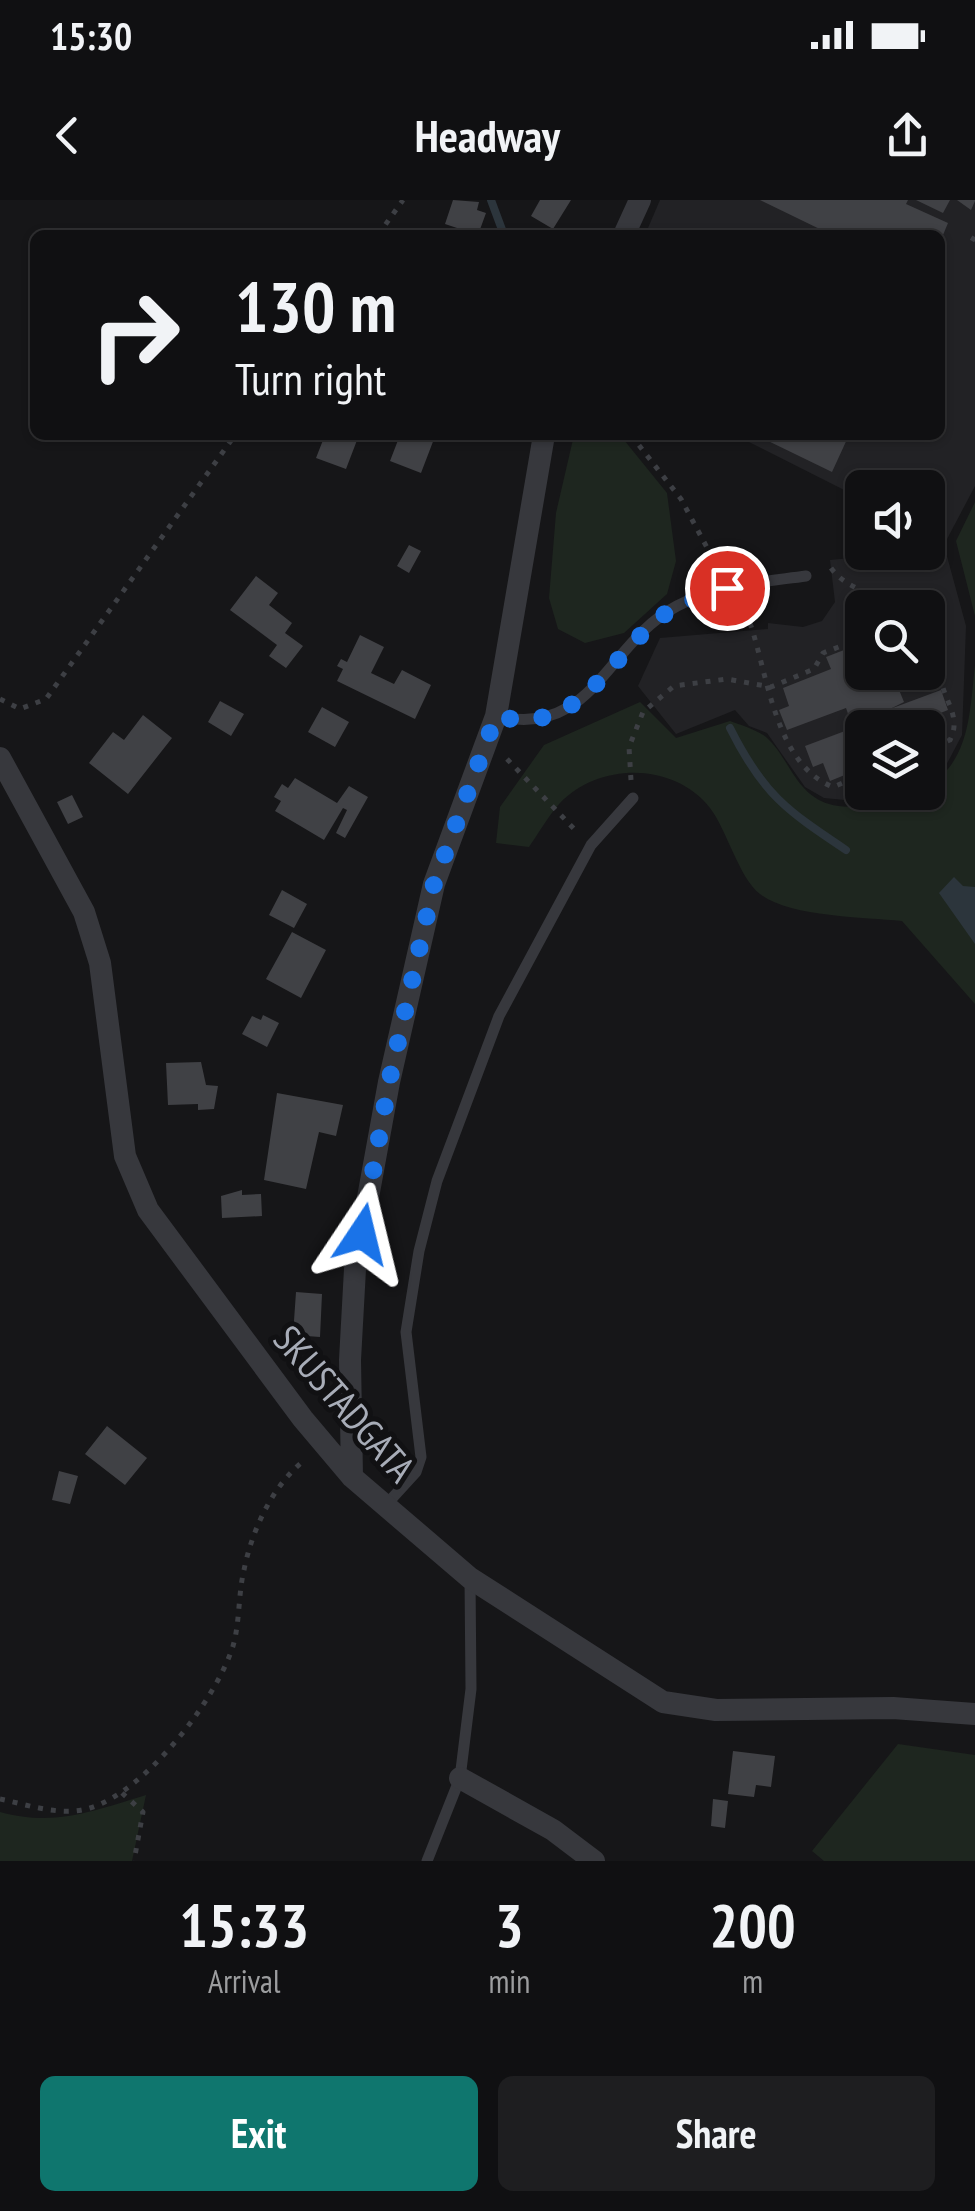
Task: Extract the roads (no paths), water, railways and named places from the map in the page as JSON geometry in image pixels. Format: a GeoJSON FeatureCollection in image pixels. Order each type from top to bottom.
{"type":"FeatureCollection","features":[{"type":"Feature","properties":{"kind":"street"},"geometry":{"type":"LineString","coordinates":[[626,230],[640,200]]}},
{"type":"Feature","properties":{"kind":"street"},"geometry":{"type":"LineString","coordinates":[[352,1477],[350,1360],[355,1270],[389,1082],[434,884],[496,716],[543,440]]}},
{"type":"Feature","properties":{"kind":"street","name":"SKUSTADGATA"},"geometry":{"type":"LineString","coordinates":[[0,758],[84,912],[100,963],[125,1156],[148,1210],[352,1477],[470,1578],[662,1702],[716,1710],[893,1708],[975,1714]]}},
{"type":"Feature","properties":{"kind":"street"},"geometry":{"type":"LineString","coordinates":[[460,1778],[553,1830],[594,1861]]}},
{"type":"Feature","properties":{"kind":"lane"},"geometry":{"type":"LineString","coordinates":[[496,716],[530,723],[569,709],[657,619],[678,605],[727,588],[806,576]]}},
{"type":"Feature","properties":{"kind":"lane"},"geometry":{"type":"LineString","coordinates":[[385,1506],[416,1472],[421,1457],[406,1332],[419,1250],[437,1181],[499,1016],[591,845],[632,798]]}},
{"type":"Feature","properties":{"kind":"lane"},"geometry":{"type":"LineString","coordinates":[[427,1861],[460,1778],[471,1689],[470,1578]]}},
{"type":"Feature","properties":{"kind":"waterway"},"geometry":{"type":"LineString","coordinates":[[491,200],[502,230]]}},
{"type":"Feature","properties":{"kind":"waterway"},"geometry":{"type":"LineString","coordinates":[[730,728],[754,769],[778,799],[846,850]]}}]}
